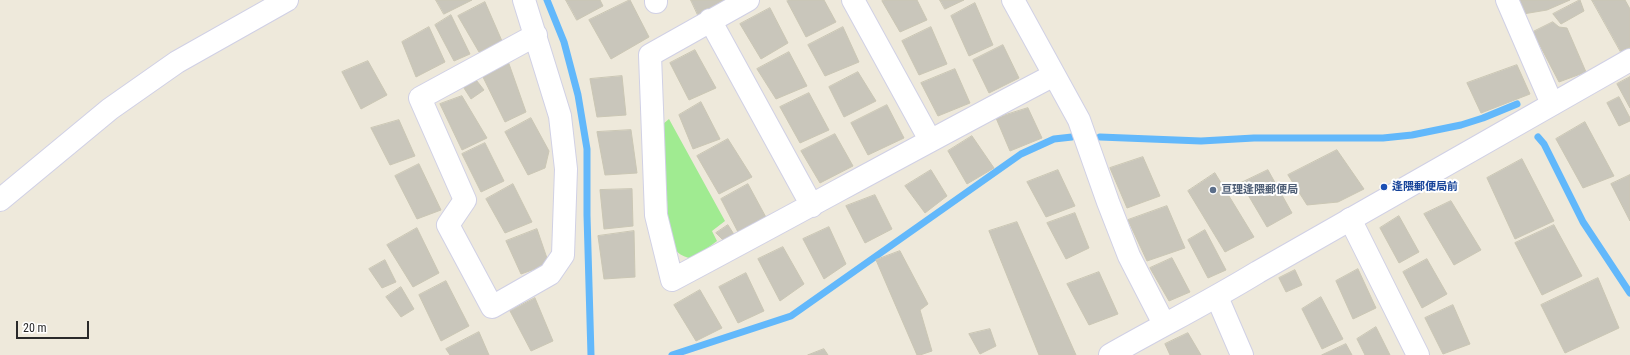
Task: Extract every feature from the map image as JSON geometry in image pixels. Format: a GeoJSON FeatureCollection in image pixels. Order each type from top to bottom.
{"type":"FeatureCollection","features":[{"type":"Feature","properties":{"kind":"street"},"geometry":{"type":"LineString","coordinates":[[0,200],[110,109],[177,62],[286,0]]}},
{"type":"Feature","properties":{"kind":"street"},"geometry":{"type":"LineString","coordinates":[[524,0],[536,35],[560,116],[566,169],[563,255],[550,274],[492,306],[448,225],[465,200],[420,98],[536,35]]}},
{"type":"Feature","properties":{"kind":"street"},"geometry":{"type":"LineString","coordinates":[[748,0],[650,55],[656,215],[672,280],[812,206],[930,140],[1054,75]]}},
{"type":"Feature","properties":{"kind":"street"},"geometry":{"type":"LineString","coordinates":[[853,0],[930,140]]}},
{"type":"Feature","properties":{"kind":"street"},"geometry":{"type":"LineString","coordinates":[[1013,0],[1079,120],[1129,256],[1164,324]]}},
{"type":"Feature","properties":{"kind":"street"},"geometry":{"type":"LineString","coordinates":[[1507,0],[1552,104]]}},
{"type":"Feature","properties":{"kind":"street"},"geometry":{"type":"LineString","coordinates":[[710,20],[812,206]]}},
{"type":"Feature","properties":{"kind":"street"},"geometry":{"type":"LineString","coordinates":[[1110,355],[1164,324],[1217,298],[1258,272],[1630,60]]}},
{"type":"Feature","properties":{"kind":"street"},"geometry":{"type":"LineString","coordinates":[[1350,220],[1418,355]]}},
{"type":"Feature","properties":{"kind":"street"},"geometry":{"type":"LineString","coordinates":[[1217,298],[1242,355]]}},
{"type":"Feature","properties":{"kind":"green space"},"geometry":{"type":"Polygon","coordinates":[[[669,119],[725,221],[712,231],[717,241],[693,259],[678,252],[669,238],[663,124],[669,119]]]}},
{"type":"Feature","properties":{"kind":"building"},"geometry":{"type":"Polygon","coordinates":[[[436,0],[472,0],[444,14],[436,0]]]}},
{"type":"Feature","properties":{"kind":"building"},"geometry":{"type":"Polygon","coordinates":[[[566,0],[600,0],[603,6],[577,20],[566,0]]]}},
{"type":"Feature","properties":{"kind":"building"},"geometry":{"type":"Polygon","coordinates":[[[630,0],[649,37],[611,59],[589,20],[630,0]]]}},
{"type":"Feature","properties":{"kind":"building"},"geometry":{"type":"Polygon","coordinates":[[[691,0],[729,0],[698,15],[691,0]]]}},
{"type":"Feature","properties":{"kind":"building"},"geometry":{"type":"Polygon","coordinates":[[[824,0],[836,22],[806,37],[787,1],[824,0]]]}},
{"type":"Feature","properties":{"kind":"building"},"geometry":{"type":"Polygon","coordinates":[[[917,0],[927,20],[900,32],[882,1],[917,0]]]}},
{"type":"Feature","properties":{"kind":"building"},"geometry":{"type":"Polygon","coordinates":[[[940,0],[964,0],[945,9],[940,0]]]}},
{"type":"Feature","properties":{"kind":"building"},"geometry":{"type":"Polygon","coordinates":[[[1520,0],[1570,0],[1547,10],[1523,14],[1520,0]]]}},
{"type":"Feature","properties":{"kind":"building"},"geometry":{"type":"Polygon","coordinates":[[[1580,0],[1584,11],[1561,24],[1553,14],[1580,0]]]}},
{"type":"Feature","properties":{"kind":"building"},"geometry":{"type":"Polygon","coordinates":[[[1592,0],[1625,0],[1630,9],[1630,47],[1621,52],[1592,0]]]}},
{"type":"Feature","properties":{"kind":"building"},"geometry":{"type":"Polygon","coordinates":[[[485,2],[502,41],[479,52],[458,16],[485,2]]]}},
{"type":"Feature","properties":{"kind":"building"},"geometry":{"type":"Polygon","coordinates":[[[975,3],[993,45],[969,56],[951,16],[975,3]]]}},
{"type":"Feature","properties":{"kind":"building"},"geometry":{"type":"Polygon","coordinates":[[[770,8],[788,43],[761,59],[740,24],[770,8]]]}},
{"type":"Feature","properties":{"kind":"building"},"geometry":{"type":"Polygon","coordinates":[[[451,15],[470,54],[454,61],[435,25],[451,15]]]}},
{"type":"Feature","properties":{"kind":"building"},"geometry":{"type":"Polygon","coordinates":[[[1553,22],[1559,27],[1567,28],[1586,72],[1559,82],[1533,32],[1553,22]]]}},
{"type":"Feature","properties":{"kind":"building"},"geometry":{"type":"Polygon","coordinates":[[[429,27],[445,62],[416,77],[402,42],[429,27]]]}},
{"type":"Feature","properties":{"kind":"building"},"geometry":{"type":"Polygon","coordinates":[[[843,27],[859,62],[825,76],[808,45],[843,27]]]}},
{"type":"Feature","properties":{"kind":"building"},"geometry":{"type":"Polygon","coordinates":[[[931,27],[947,64],[919,75],[902,41],[931,27]]]}},
{"type":"Feature","properties":{"kind":"building"},"geometry":{"type":"Polygon","coordinates":[[[1003,45],[1019,78],[989,93],[973,60],[1003,45]]]}},
{"type":"Feature","properties":{"kind":"building"},"geometry":{"type":"Polygon","coordinates":[[[695,50],[716,88],[689,100],[670,63],[695,50]]]}},
{"type":"Feature","properties":{"kind":"building"},"geometry":{"type":"Polygon","coordinates":[[[789,52],[807,86],[776,99],[757,69],[789,52]]]}},
{"type":"Feature","properties":{"kind":"building"},"geometry":{"type":"Polygon","coordinates":[[[368,61],[387,95],[361,109],[342,72],[368,61]]]}},
{"type":"Feature","properties":{"kind":"building"},"geometry":{"type":"Polygon","coordinates":[[[508,61],[526,112],[505,122],[481,73],[508,61]]]}},
{"type":"Feature","properties":{"kind":"building"},"geometry":{"type":"Polygon","coordinates":[[[1517,65],[1530,94],[1481,113],[1467,83],[1517,65]]]}},
{"type":"Feature","properties":{"kind":"building"},"geometry":{"type":"Polygon","coordinates":[[[955,69],[970,103],[938,116],[921,83],[955,69]]]}},
{"type":"Feature","properties":{"kind":"building"},"geometry":{"type":"Polygon","coordinates":[[[858,72],[876,101],[844,117],[829,87],[858,72]]]}},
{"type":"Feature","properties":{"kind":"building"},"geometry":{"type":"Polygon","coordinates":[[[473,76],[484,90],[471,99],[462,85],[473,76]]]}},
{"type":"Feature","properties":{"kind":"building"},"geometry":{"type":"Polygon","coordinates":[[[622,76],[626,115],[597,117],[590,79],[622,76]]]}},
{"type":"Feature","properties":{"kind":"building"},"geometry":{"type":"Polygon","coordinates":[[[1630,77],[1630,108],[1617,84],[1630,77]]]}},
{"type":"Feature","properties":{"kind":"building"},"geometry":{"type":"Polygon","coordinates":[[[809,93],[829,130],[800,143],[780,107],[809,93]]]}},
{"type":"Feature","properties":{"kind":"building"},"geometry":{"type":"Polygon","coordinates":[[[462,96],[487,138],[462,150],[440,104],[462,96]]]}},
{"type":"Feature","properties":{"kind":"building"},"geometry":{"type":"Polygon","coordinates":[[[1619,97],[1630,118],[1630,121],[1619,126],[1607,103],[1619,97]]]}},
{"type":"Feature","properties":{"kind":"building"},"geometry":{"type":"Polygon","coordinates":[[[701,102],[720,139],[693,149],[679,115],[701,102]]]}},
{"type":"Feature","properties":{"kind":"building"},"geometry":{"type":"Polygon","coordinates":[[[887,105],[904,138],[868,155],[851,123],[887,105]]]}},
{"type":"Feature","properties":{"kind":"building"},"geometry":{"type":"Polygon","coordinates":[[[1028,108],[1042,138],[1010,151],[996,118],[1028,108]]]}},
{"type":"Feature","properties":{"kind":"building"},"geometry":{"type":"Polygon","coordinates":[[[531,118],[549,151],[545,168],[528,175],[505,132],[531,118]]]}},
{"type":"Feature","properties":{"kind":"building"},"geometry":{"type":"Polygon","coordinates":[[[399,120],[415,156],[390,165],[371,128],[399,120]]]}},
{"type":"Feature","properties":{"kind":"building"},"geometry":{"type":"Polygon","coordinates":[[[1585,122],[1614,176],[1583,188],[1556,139],[1585,122]]]}},
{"type":"Feature","properties":{"kind":"building"},"geometry":{"type":"Polygon","coordinates":[[[631,130],[637,173],[605,175],[597,132],[631,130]]]}},
{"type":"Feature","properties":{"kind":"building"},"geometry":{"type":"Polygon","coordinates":[[[835,134],[853,166],[820,183],[801,151],[835,134]]]}},
{"type":"Feature","properties":{"kind":"building"},"geometry":{"type":"Polygon","coordinates":[[[972,136],[994,168],[967,184],[948,151],[972,136]]]}},
{"type":"Feature","properties":{"kind":"building"},"geometry":{"type":"Polygon","coordinates":[[[728,139],[752,177],[719,194],[697,156],[728,139]]]}},
{"type":"Feature","properties":{"kind":"building"},"geometry":{"type":"Polygon","coordinates":[[[485,143],[504,181],[481,192],[462,154],[485,143]]]}},
{"type":"Feature","properties":{"kind":"building"},"geometry":{"type":"Polygon","coordinates":[[[1337,150],[1364,189],[1338,202],[1307,205],[1288,175],[1337,150]]]}},
{"type":"Feature","properties":{"kind":"building"},"geometry":{"type":"Polygon","coordinates":[[[1143,157],[1160,196],[1127,208],[1110,168],[1143,157]]]}},
{"type":"Feature","properties":{"kind":"building"},"geometry":{"type":"Polygon","coordinates":[[[1522,159],[1554,221],[1515,239],[1487,178],[1522,159]]]}},
{"type":"Feature","properties":{"kind":"building"},"geometry":{"type":"Polygon","coordinates":[[[419,164],[441,210],[417,219],[395,176],[419,164]]]}},
{"type":"Feature","properties":{"kind":"building"},"geometry":{"type":"Polygon","coordinates":[[[931,170],[947,196],[925,213],[905,186],[931,170]]]}},
{"type":"Feature","properties":{"kind":"building"},"geometry":{"type":"Polygon","coordinates":[[[1058,170],[1075,206],[1046,217],[1027,182],[1058,170]]]}},
{"type":"Feature","properties":{"kind":"building"},"geometry":{"type":"Polygon","coordinates":[[[1268,170],[1292,213],[1267,227],[1241,183],[1268,170]]]}},
{"type":"Feature","properties":{"kind":"building"},"geometry":{"type":"Polygon","coordinates":[[[1215,173],[1254,237],[1225,252],[1188,191],[1215,173]]]}},
{"type":"Feature","properties":{"kind":"building"},"geometry":{"type":"Polygon","coordinates":[[[1630,175],[1630,221],[1611,184],[1630,175]]]}},
{"type":"Feature","properties":{"kind":"building"},"geometry":{"type":"Polygon","coordinates":[[[513,184],[532,222],[505,233],[486,199],[513,184]]]}},
{"type":"Feature","properties":{"kind":"building"},"geometry":{"type":"Polygon","coordinates":[[[748,184],[768,221],[740,236],[721,199],[748,184]]]}},
{"type":"Feature","properties":{"kind":"building"},"geometry":{"type":"Polygon","coordinates":[[[632,189],[633,226],[604,229],[600,190],[632,189]]]}},
{"type":"Feature","properties":{"kind":"building"},"geometry":{"type":"Polygon","coordinates":[[[875,195],[892,229],[865,243],[846,206],[875,195]]]}},
{"type":"Feature","properties":{"kind":"building"},"geometry":{"type":"Polygon","coordinates":[[[1451,201],[1481,250],[1454,265],[1424,214],[1451,201]]]}},
{"type":"Feature","properties":{"kind":"building"},"geometry":{"type":"Polygon","coordinates":[[[1167,206],[1185,248],[1147,261],[1128,220],[1167,206]]]}},
{"type":"Feature","properties":{"kind":"building"},"geometry":{"type":"Polygon","coordinates":[[[1075,213],[1089,248],[1066,259],[1047,223],[1075,213]]]}},
{"type":"Feature","properties":{"kind":"building"},"geometry":{"type":"Polygon","coordinates":[[[1399,216],[1419,252],[1399,263],[1380,228],[1399,216]]]}},
{"type":"Feature","properties":{"kind":"building"},"geometry":{"type":"Polygon","coordinates":[[[1017,222],[1076,355],[1039,355],[989,231],[1017,222]]]}},
{"type":"Feature","properties":{"kind":"building"},"geometry":{"type":"Polygon","coordinates":[[[728,225],[735,236],[725,242],[716,233],[728,225]]]}},
{"type":"Feature","properties":{"kind":"building"},"geometry":{"type":"Polygon","coordinates":[[[1554,225],[1582,276],[1542,295],[1515,243],[1554,225]]]}},
{"type":"Feature","properties":{"kind":"building"},"geometry":{"type":"Polygon","coordinates":[[[829,227],[846,264],[824,279],[803,239],[829,227]]]}},
{"type":"Feature","properties":{"kind":"building"},"geometry":{"type":"Polygon","coordinates":[[[417,228],[439,273],[413,287],[387,245],[417,228]]]}},
{"type":"Feature","properties":{"kind":"building"},"geometry":{"type":"Polygon","coordinates":[[[537,229],[549,264],[521,274],[506,241],[537,229]]]}},
{"type":"Feature","properties":{"kind":"building"},"geometry":{"type":"Polygon","coordinates":[[[1205,230],[1226,270],[1208,278],[1188,240],[1205,230]]]}},
{"type":"Feature","properties":{"kind":"building"},"geometry":{"type":"Polygon","coordinates":[[[634,231],[635,277],[604,279],[598,236],[634,231]]]}},
{"type":"Feature","properties":{"kind":"building"},"geometry":{"type":"Polygon","coordinates":[[[783,247],[804,284],[780,301],[758,259],[783,247]]]}},
{"type":"Feature","properties":{"kind":"building"},"geometry":{"type":"Polygon","coordinates":[[[900,251],[928,304],[920,310],[932,351],[920,355],[917,355],[876,260],[900,251]]]}},
{"type":"Feature","properties":{"kind":"building"},"geometry":{"type":"Polygon","coordinates":[[[1172,258],[1190,292],[1169,301],[1150,268],[1172,258]]]}},
{"type":"Feature","properties":{"kind":"building"},"geometry":{"type":"Polygon","coordinates":[[[1427,259],[1447,294],[1422,308],[1403,272],[1427,259]]]}},
{"type":"Feature","properties":{"kind":"building"},"geometry":{"type":"Polygon","coordinates":[[[385,260],[396,282],[382,288],[369,269],[385,260]]]}},
{"type":"Feature","properties":{"kind":"building"},"geometry":{"type":"Polygon","coordinates":[[[1358,269],[1376,308],[1353,319],[1336,281],[1358,269]]]}},
{"type":"Feature","properties":{"kind":"building"},"geometry":{"type":"Polygon","coordinates":[[[1295,270],[1302,285],[1286,292],[1279,278],[1295,270]]]}},
{"type":"Feature","properties":{"kind":"building"},"geometry":{"type":"Polygon","coordinates":[[[1099,272],[1118,314],[1089,325],[1067,284],[1099,272]]]}},
{"type":"Feature","properties":{"kind":"building"},"geometry":{"type":"Polygon","coordinates":[[[746,273],[764,311],[738,323],[719,287],[746,273]]]}},
{"type":"Feature","properties":{"kind":"building"},"geometry":{"type":"Polygon","coordinates":[[[1598,278],[1619,328],[1565,353],[1541,305],[1598,278]]]}},
{"type":"Feature","properties":{"kind":"building"},"geometry":{"type":"Polygon","coordinates":[[[446,281],[469,326],[441,341],[419,295],[446,281]]]}},
{"type":"Feature","properties":{"kind":"building"},"geometry":{"type":"Polygon","coordinates":[[[401,287],[414,309],[401,317],[386,297],[401,287]]]}},
{"type":"Feature","properties":{"kind":"building"},"geometry":{"type":"Polygon","coordinates":[[[700,290],[722,328],[696,341],[674,305],[700,290]]]}},
{"type":"Feature","properties":{"kind":"building"},"geometry":{"type":"Polygon","coordinates":[[[1321,297],[1343,339],[1322,349],[1302,309],[1321,297]]]}},
{"type":"Feature","properties":{"kind":"building"},"geometry":{"type":"Polygon","coordinates":[[[535,298],[553,341],[531,351],[510,311],[535,298]]]}},
{"type":"Feature","properties":{"kind":"building"},"geometry":{"type":"Polygon","coordinates":[[[1453,305],[1470,344],[1443,354],[1425,318],[1453,305]]]}},
{"type":"Feature","properties":{"kind":"building"},"geometry":{"type":"Polygon","coordinates":[[[1376,327],[1390,355],[1365,355],[1357,339],[1376,327]]]}},
{"type":"Feature","properties":{"kind":"building"},"geometry":{"type":"Polygon","coordinates":[[[990,329],[996,346],[980,354],[969,334],[990,329]]]}},
{"type":"Feature","properties":{"kind":"building"},"geometry":{"type":"Polygon","coordinates":[[[479,332],[489,355],[450,355],[446,349],[479,332]]]}},
{"type":"Feature","properties":{"kind":"building"},"geometry":{"type":"Polygon","coordinates":[[[1188,333],[1201,355],[1170,355],[1165,344],[1188,333]]]}},
{"type":"Feature","properties":{"kind":"building"},"geometry":{"type":"Polygon","coordinates":[[[1346,344],[1352,355],[1322,355],[1346,344]]]}},
{"type":"Feature","properties":{"kind":"building"},"geometry":{"type":"Polygon","coordinates":[[[824,349],[828,355],[808,355],[824,349]]]}},
{"type":"Feature","properties":{"kind":"waterway"},"geometry":{"type":"LineString","coordinates":[[547,0],[564,42],[578,95],[587,149],[587,215],[591,355]]}},
{"type":"Feature","properties":{"kind":"waterway"},"geometry":{"type":"LineString","coordinates":[[1100,137],[1201,141],[1254,138],[1383,138],[1412,135],[1461,125],[1517,104]]}},
{"type":"Feature","properties":{"kind":"waterway"},"geometry":{"type":"LineString","coordinates":[[672,355],[791,316],[1021,154],[1054,139],[1072,137]]}},
{"type":"Feature","properties":{"kind":"waterway"},"geometry":{"type":"LineString","coordinates":[[1538,137],[1544,144],[1583,222],[1630,293]]}},
{"type":"Feature","properties":{"kind":"place","name":"逢隈郵便局前"},"geometry":{"type":"Point","coordinates":[1384,187]}},
{"type":"Feature","properties":{"kind":"place","name":"亘理逢隈郵便局"},"geometry":{"type":"Point","coordinates":[1213,190]}}]}
